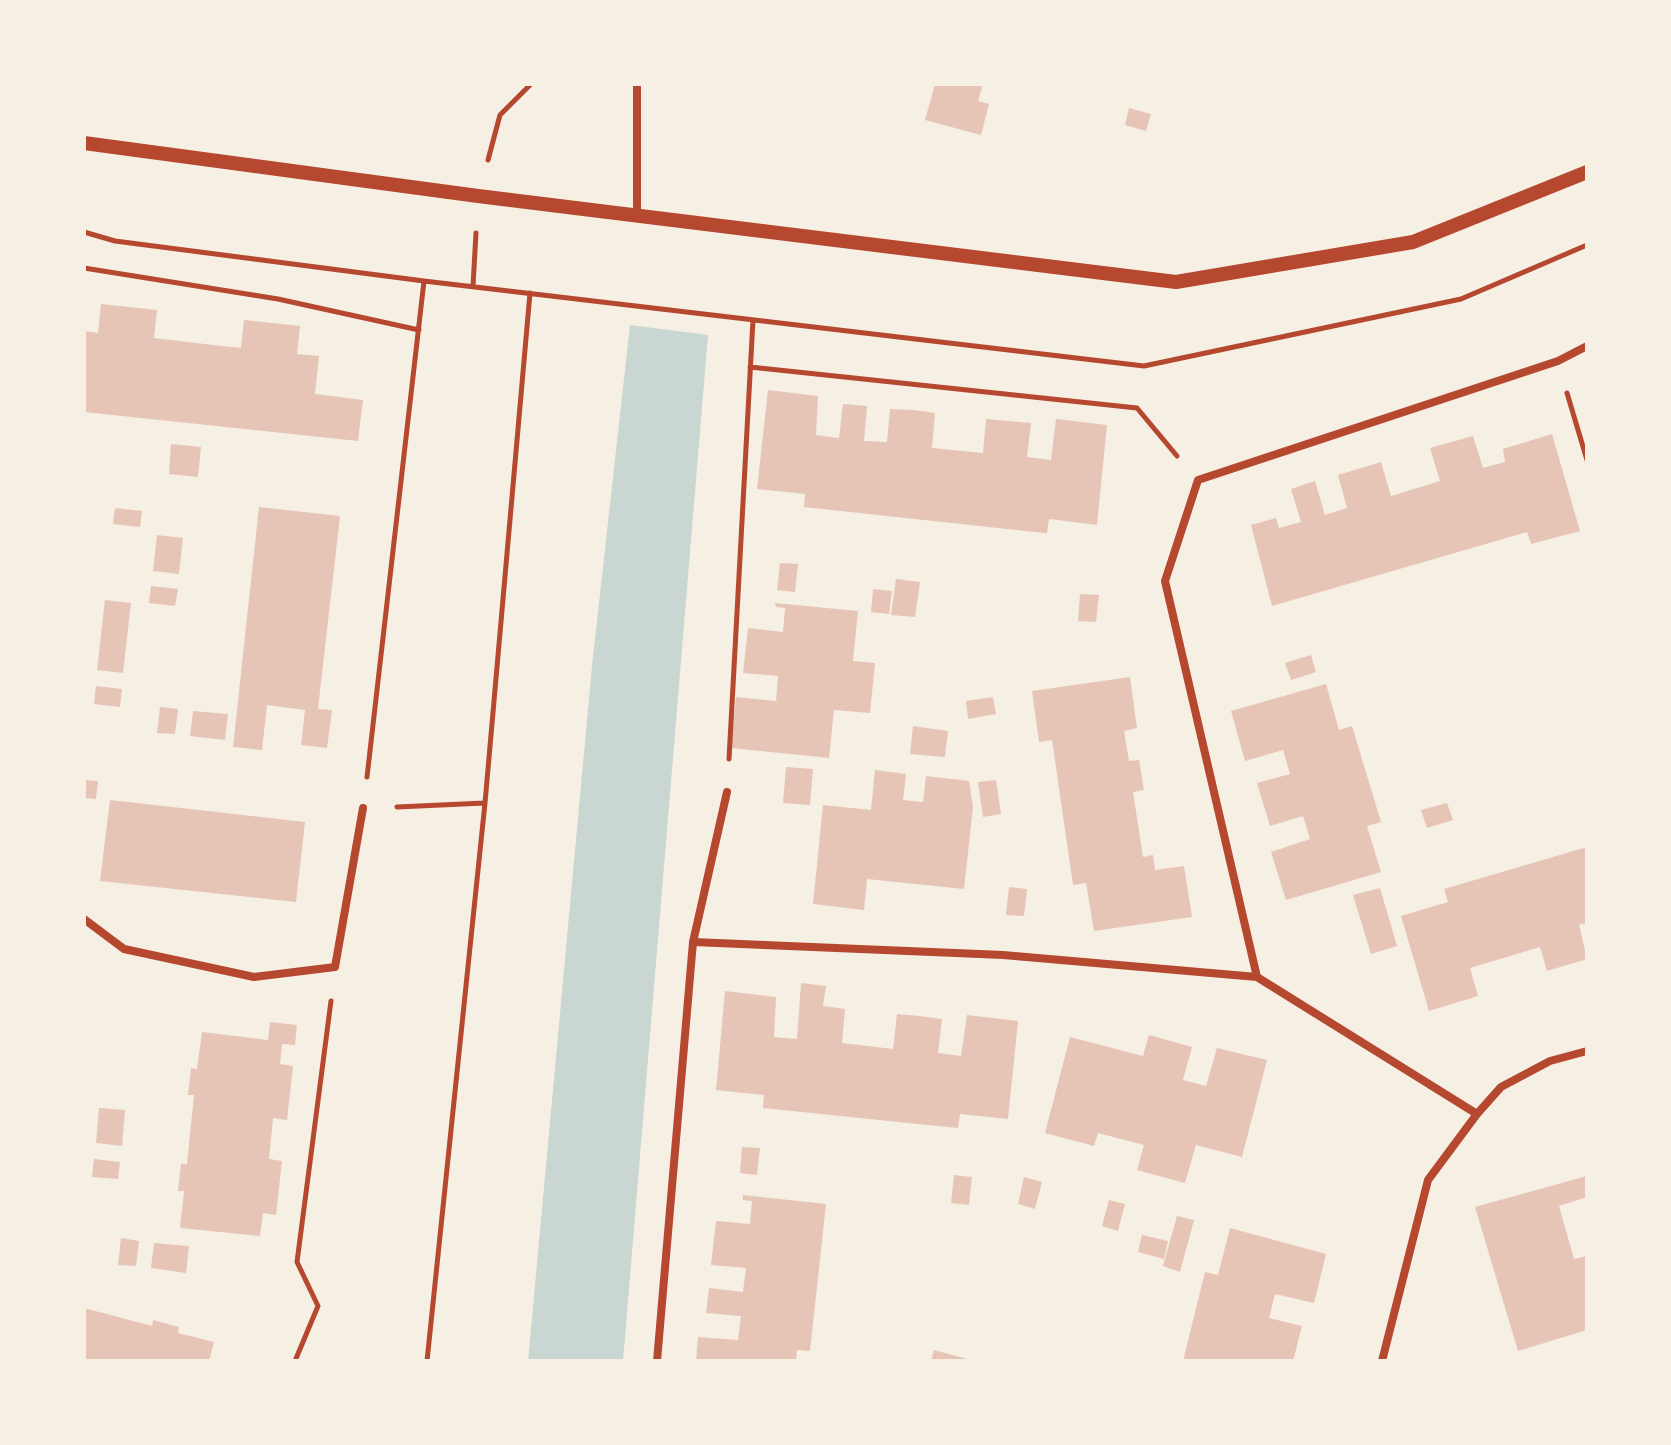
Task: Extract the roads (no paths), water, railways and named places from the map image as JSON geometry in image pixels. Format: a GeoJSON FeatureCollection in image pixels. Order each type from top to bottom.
{"type":"FeatureCollection","features":[{"type":"Feature","properties":{"kind":"street"},"geometry":{"type":"LineString","coordinates":[[637,84],[637,216]]}},
{"type":"Feature","properties":{"kind":"street"},"geometry":{"type":"LineString","coordinates":[[84,143],[637,216],[1176,282],[1413,242],[1587,172]]}},
{"type":"Feature","properties":{"kind":"street"},"geometry":{"type":"LineString","coordinates":[[1257,977],[1165,581],[1198,480],[1558,361],[1587,346]]}},
{"type":"Feature","properties":{"kind":"street"},"geometry":{"type":"LineString","coordinates":[[657,1361],[693,942],[727,792]]}},
{"type":"Feature","properties":{"kind":"street"},"geometry":{"type":"LineString","coordinates":[[84,919],[124,949],[254,977],[335,967],[363,808]]}},
{"type":"Feature","properties":{"kind":"street"},"geometry":{"type":"LineString","coordinates":[[693,942],[1003,955],[1257,977],[1477,1114]]}},
{"type":"Feature","properties":{"kind":"street"},"geometry":{"type":"LineString","coordinates":[[1382,1361],[1428,1180],[1501,1087],[1550,1061],[1587,1051]]}}]}
